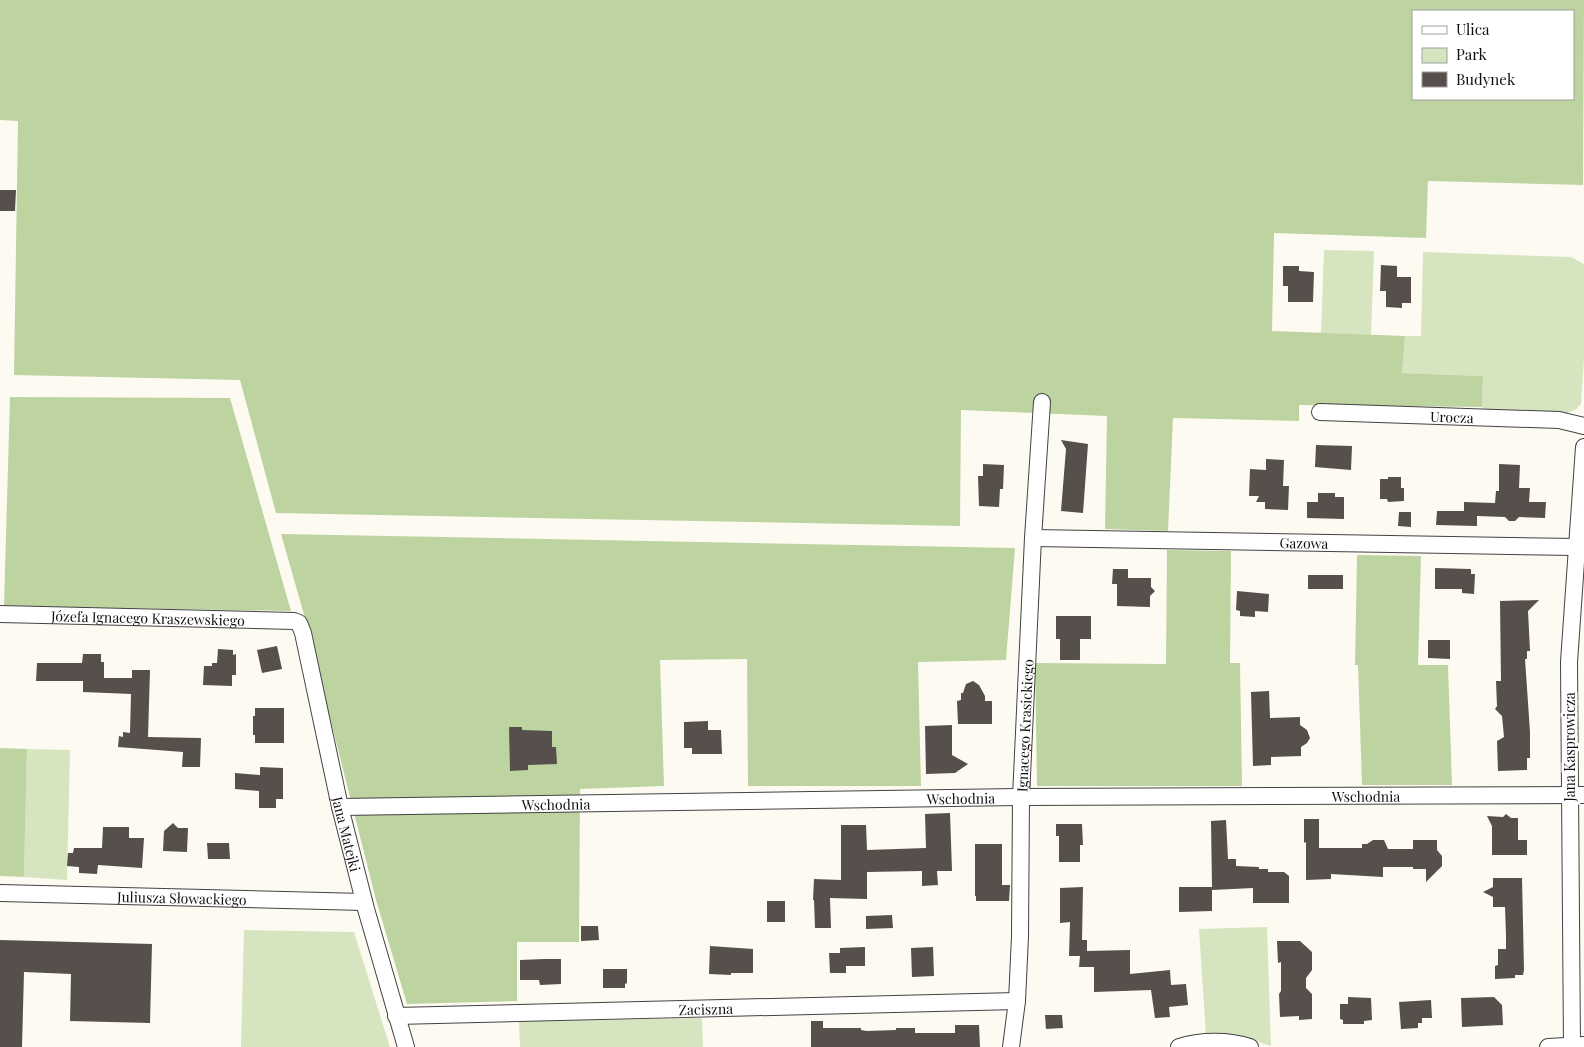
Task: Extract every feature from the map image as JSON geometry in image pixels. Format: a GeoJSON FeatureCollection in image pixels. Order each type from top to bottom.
{"type":"FeatureCollection","features":[{"type":"Feature","properties":{"kind":"street","name":"Ignacego Krasickiego"},"geometry":{"type":"LineString","coordinates":[[1011,1047],[1017,1002],[1021,906],[1021,797],[1033,538],[1042,402]]}},
{"type":"Feature","properties":{"kind":"street","name":"Urocza"},"geometry":{"type":"LineString","coordinates":[[1320,412],[1558,420],[1584,426]]}},
{"type":"Feature","properties":{"kind":"street","name":"Jana Kasprowicza"},"geometry":{"type":"LineString","coordinates":[[1576,1046],[1577,794],[1569,662],[1584,447]]}},
{"type":"Feature","properties":{"kind":"street","name":"Gazowa"},"geometry":{"type":"LineString","coordinates":[[1033,538],[1576,547]]}},
{"type":"Feature","properties":{"kind":"street","name":"Józefa Ignacego Kraszewskiego"},"geometry":{"type":"LineString","coordinates":[[0,614],[294,621]]}},
{"type":"Feature","properties":{"kind":"street","name":"Jana Matejki"},"geometry":{"type":"LineString","coordinates":[[294,621],[299,623],[303,633],[340,807],[364,902],[406,1047]]}},
{"type":"Feature","properties":{"kind":"street","name":"Wschodnia"},"geometry":{"type":"LineString","coordinates":[[340,807],[1021,797],[1577,794]]}},
{"type":"Feature","properties":{"kind":"street","name":"Juliusza Słowackiego"},"geometry":{"type":"LineString","coordinates":[[0,893],[364,902]]}},
{"type":"Feature","properties":{"kind":"street","name":"Zaciszna"},"geometry":{"type":"LineString","coordinates":[[396,1016],[1017,1002]]}},
{"type":"Feature","properties":{"kind":"street"},"geometry":{"type":"LineString","coordinates":[[1180,1047],[1190,1044],[1216,1043],[1236,1043],[1250,1047]]}},
{"type":"Feature","properties":{"kind":"street"},"geometry":{"type":"LineString","coordinates":[[1548,1047],[1576,1046]]}},
{"type":"Feature","properties":{"kind":"green space"},"geometry":{"type":"Polygon","coordinates":[[[0,0],[1584,0],[1583,185],[1428,181],[1426,238],[1274,233],[1272,331],[1405,336],[1402,373],[1483,376],[1482,407],[1299,405],[1299,421],[1173,418],[1168,531],[1105,529],[1107,416],[961,410],[960,526],[276,513],[240,380],[14,375],[18,121],[0,120],[0,0]]]}},
{"type":"Feature","properties":{"kind":"green space"},"geometry":{"type":"Polygon","coordinates":[[[1324,250],[1374,251],[1371,335],[1321,333],[1324,250]]]}},
{"type":"Feature","properties":{"kind":"green space"},"geometry":{"type":"Polygon","coordinates":[[[1423,252],[1571,257],[1584,264],[1584,358],[1581,404],[1575,410],[1567,413],[1482,412],[1483,376],[1402,373],[1405,336],[1421,336],[1423,252]]]}},
{"type":"Feature","properties":{"kind":"green space"},"geometry":{"type":"Polygon","coordinates":[[[10,397],[230,398],[291,611],[4,606],[10,397]]]}},
{"type":"Feature","properties":{"kind":"green space"},"geometry":{"type":"Polygon","coordinates":[[[281,534],[1015,548],[1006,660],[918,662],[921,786],[748,786],[747,659],[660,660],[664,786],[580,789],[579,942],[517,942],[517,1001],[407,1004],[376,900],[303,611],[281,534]]]}},
{"type":"Feature","properties":{"kind":"green space"},"geometry":{"type":"Polygon","coordinates":[[[1167,550],[1231,551],[1230,663],[1240,663],[1242,786],[1037,786],[1035,663],[1166,664],[1167,550]]]}},
{"type":"Feature","properties":{"kind":"green space"},"geometry":{"type":"Polygon","coordinates":[[[1357,555],[1421,556],[1418,665],[1448,665],[1452,785],[1362,785],[1358,665],[1355,665],[1357,555]]]}},
{"type":"Feature","properties":{"kind":"green space"},"geometry":{"type":"Polygon","coordinates":[[[0,748],[27,749],[24,877],[0,876],[0,748]]]}},
{"type":"Feature","properties":{"kind":"green space"},"geometry":{"type":"Polygon","coordinates":[[[27,749],[70,750],[67,880],[24,877],[27,749]]]}},
{"type":"Feature","properties":{"kind":"green space"},"geometry":{"type":"Polygon","coordinates":[[[1267,927],[1271,1046],[1231,1034],[1206,1035],[1199,929],[1267,927]]]}},
{"type":"Feature","properties":{"kind":"green space"},"geometry":{"type":"Polygon","coordinates":[[[244,930],[354,932],[390,1047],[241,1047],[244,930]]]}},
{"type":"Feature","properties":{"kind":"green space"},"geometry":{"type":"Polygon","coordinates":[[[702,1018],[703,1047],[520,1047],[519,1020],[702,1018]]]}},
{"type":"Feature","properties":{"kind":"building"},"geometry":{"type":"Polygon","coordinates":[[[0,190],[16,190],[15,211],[0,211],[0,190]]]}},
{"type":"Feature","properties":{"kind":"building"},"geometry":{"type":"Polygon","coordinates":[[[1381,265],[1397,266],[1397,277],[1411,277],[1411,303],[1402,303],[1402,308],[1386,307],[1386,291],[1380,291],[1381,265]]]}},
{"type":"Feature","properties":{"kind":"building"},"geometry":{"type":"Polygon","coordinates":[[[1283,266],[1299,266],[1299,271],[1314,272],[1313,302],[1288,302],[1288,286],[1283,286],[1283,266]]]}},
{"type":"Feature","properties":{"kind":"building"},"geometry":{"type":"Polygon","coordinates":[[[1061,440],[1088,444],[1083,513],[1061,511],[1066,449],[1061,440]]]}},
{"type":"Feature","properties":{"kind":"building"},"geometry":{"type":"Polygon","coordinates":[[[1316,445],[1352,446],[1351,470],[1315,467],[1316,445]]]}},
{"type":"Feature","properties":{"kind":"building"},"geometry":{"type":"Polygon","coordinates":[[[1266,459],[1284,460],[1283,486],[1289,486],[1288,510],[1265,509],[1265,502],[1256,502],[1259,496],[1249,496],[1250,469],[1266,470],[1266,459]]]}},
{"type":"Feature","properties":{"kind":"building"},"geometry":{"type":"Polygon","coordinates":[[[983,464],[1004,465],[1003,489],[1000,489],[999,507],[979,506],[978,476],[983,476],[983,464]]]}},
{"type":"Feature","properties":{"kind":"building"},"geometry":{"type":"Polygon","coordinates":[[[1499,464],[1520,465],[1519,488],[1530,488],[1529,502],[1546,502],[1545,518],[1519,517],[1515,521],[1509,521],[1505,517],[1477,516],[1477,526],[1436,525],[1437,511],[1464,511],[1464,502],[1495,503],[1496,491],[1499,491],[1499,464]]]}},
{"type":"Feature","properties":{"kind":"building"},"geometry":{"type":"Polygon","coordinates":[[[1388,477],[1401,477],[1401,488],[1404,488],[1404,501],[1388,502],[1387,499],[1380,499],[1380,479],[1388,479],[1388,477]]]}},
{"type":"Feature","properties":{"kind":"building"},"geometry":{"type":"Polygon","coordinates":[[[1318,493],[1335,493],[1335,497],[1344,497],[1344,519],[1307,518],[1307,502],[1318,502],[1318,493]]]}},
{"type":"Feature","properties":{"kind":"building"},"geometry":{"type":"Polygon","coordinates":[[[1399,512],[1411,512],[1411,527],[1398,526],[1399,512]]]}},
{"type":"Feature","properties":{"kind":"building"},"geometry":{"type":"Polygon","coordinates":[[[1435,568],[1471,569],[1471,574],[1475,574],[1474,594],[1462,593],[1462,589],[1435,589],[1435,568]]]}},
{"type":"Feature","properties":{"kind":"building"},"geometry":{"type":"Polygon","coordinates":[[[1113,569],[1128,569],[1128,578],[1151,578],[1151,587],[1155,591],[1150,596],[1150,607],[1117,606],[1117,584],[1112,584],[1113,569]]]}},
{"type":"Feature","properties":{"kind":"building"},"geometry":{"type":"Polygon","coordinates":[[[1308,575],[1343,575],[1343,589],[1308,589],[1308,575]]]}},
{"type":"Feature","properties":{"kind":"building"},"geometry":{"type":"Polygon","coordinates":[[[1237,591],[1269,594],[1268,612],[1255,611],[1255,617],[1240,616],[1240,611],[1236,610],[1237,591]]]}},
{"type":"Feature","properties":{"kind":"building"},"geometry":{"type":"Polygon","coordinates":[[[1539,600],[1528,611],[1530,651],[1527,651],[1527,659],[1525,659],[1530,758],[1527,758],[1527,770],[1498,771],[1497,741],[1504,737],[1502,716],[1495,709],[1497,706],[1496,681],[1501,681],[1500,601],[1539,600]]]}},
{"type":"Feature","properties":{"kind":"building"},"geometry":{"type":"Polygon","coordinates":[[[1056,616],[1091,616],[1091,639],[1080,639],[1080,660],[1060,660],[1060,639],[1056,639],[1056,616]]]}},
{"type":"Feature","properties":{"kind":"building"},"geometry":{"type":"Polygon","coordinates":[[[1428,640],[1450,640],[1450,659],[1428,658],[1428,640]]]}},
{"type":"Feature","properties":{"kind":"building"},"geometry":{"type":"Polygon","coordinates":[[[277,646],[282,669],[262,673],[257,650],[277,646]]]}},
{"type":"Feature","properties":{"kind":"building"},"geometry":{"type":"Polygon","coordinates":[[[218,649],[233,650],[233,655],[236,654],[236,675],[232,675],[232,686],[203,685],[204,666],[212,666],[212,663],[217,663],[218,649]]]}},
{"type":"Feature","properties":{"kind":"building"},"geometry":{"type":"Polygon","coordinates":[[[83,654],[101,654],[101,662],[104,662],[104,678],[132,678],[132,670],[150,670],[148,737],[201,738],[200,767],[182,767],[183,752],[118,747],[119,736],[123,737],[123,732],[130,733],[131,694],[83,692],[83,681],[36,681],[37,663],[82,663],[83,654]]]}},
{"type":"Feature","properties":{"kind":"building"},"geometry":{"type":"Polygon","coordinates":[[[973,681],[979,685],[985,696],[985,701],[992,701],[992,724],[958,724],[957,701],[961,700],[961,693],[963,693],[966,684],[973,681]]]}},
{"type":"Feature","properties":{"kind":"building"},"geometry":{"type":"Polygon","coordinates":[[[1269,691],[1270,718],[1300,717],[1300,725],[1307,730],[1310,738],[1301,747],[1301,756],[1271,757],[1271,765],[1253,766],[1251,692],[1269,691]]]}},
{"type":"Feature","properties":{"kind":"building"},"geometry":{"type":"Polygon","coordinates":[[[255,708],[284,708],[284,743],[255,743],[253,716],[255,716],[255,708]]]}},
{"type":"Feature","properties":{"kind":"building"},"geometry":{"type":"Polygon","coordinates":[[[708,721],[708,730],[721,730],[722,754],[692,754],[692,748],[684,748],[684,722],[708,721]]]}},
{"type":"Feature","properties":{"kind":"building"},"geometry":{"type":"Polygon","coordinates":[[[952,725],[952,755],[968,764],[955,773],[926,774],[925,726],[952,725]]]}},
{"type":"Feature","properties":{"kind":"building"},"geometry":{"type":"Polygon","coordinates":[[[509,727],[522,727],[522,730],[552,731],[552,747],[556,747],[557,764],[528,765],[528,770],[510,771],[509,727]]]}},
{"type":"Feature","properties":{"kind":"building"},"geometry":{"type":"Polygon","coordinates":[[[260,767],[283,768],[283,799],[276,799],[276,808],[259,808],[259,791],[235,789],[235,773],[260,775],[260,767]]]}},
{"type":"Feature","properties":{"kind":"building"},"geometry":{"type":"Polygon","coordinates":[[[950,813],[952,871],[937,871],[938,885],[922,886],[922,871],[867,872],[867,899],[830,898],[831,928],[815,928],[814,879],[841,880],[841,825],[866,825],[867,850],[926,848],[925,814],[950,813]]]}},
{"type":"Feature","properties":{"kind":"building"},"geometry":{"type":"Polygon","coordinates":[[[1506,814],[1511,818],[1518,818],[1518,840],[1527,840],[1527,855],[1492,855],[1492,826],[1487,816],[1503,817],[1506,814]]]}},
{"type":"Feature","properties":{"kind":"building"},"geometry":{"type":"Polygon","coordinates":[[[1304,819],[1319,819],[1319,848],[1362,848],[1362,844],[1367,844],[1373,840],[1384,840],[1388,849],[1413,849],[1413,840],[1437,840],[1437,850],[1442,856],[1442,866],[1426,882],[1426,869],[1413,869],[1413,867],[1383,867],[1383,877],[1331,874],[1331,879],[1306,880],[1304,819]]]}},
{"type":"Feature","properties":{"kind":"building"},"geometry":{"type":"Polygon","coordinates":[[[1226,820],[1228,859],[1236,859],[1236,866],[1259,867],[1259,869],[1268,869],[1268,872],[1284,872],[1289,876],[1289,903],[1253,903],[1253,888],[1212,890],[1212,911],[1179,912],[1179,887],[1212,887],[1211,821],[1226,820]]]}},
{"type":"Feature","properties":{"kind":"building"},"geometry":{"type":"Polygon","coordinates":[[[173,823],[178,828],[188,828],[187,852],[163,851],[164,831],[173,823]]]}},
{"type":"Feature","properties":{"kind":"building"},"geometry":{"type":"Polygon","coordinates":[[[1056,824],[1082,824],[1083,845],[1080,845],[1080,862],[1059,862],[1059,836],[1056,836],[1056,824]]]}},
{"type":"Feature","properties":{"kind":"building"},"geometry":{"type":"Polygon","coordinates":[[[103,827],[129,827],[129,838],[144,838],[142,868],[98,865],[97,874],[79,873],[79,867],[67,866],[68,853],[73,853],[74,848],[102,848],[103,827]]]}},
{"type":"Feature","properties":{"kind":"building"},"geometry":{"type":"Polygon","coordinates":[[[207,843],[229,843],[230,859],[208,859],[207,843]]]}},
{"type":"Feature","properties":{"kind":"building"},"geometry":{"type":"Polygon","coordinates":[[[975,844],[1002,844],[1002,885],[1010,885],[1009,901],[976,901],[975,844]]]}},
{"type":"Feature","properties":{"kind":"building"},"geometry":{"type":"Polygon","coordinates":[[[1493,878],[1522,878],[1524,970],[1523,975],[1515,975],[1515,978],[1495,979],[1495,966],[1498,965],[1498,949],[1506,949],[1506,935],[1505,907],[1493,907],[1493,897],[1483,892],[1493,887],[1493,878]]]}},
{"type":"Feature","properties":{"kind":"building"},"geometry":{"type":"Polygon","coordinates":[[[1083,887],[1082,940],[1087,940],[1087,951],[1130,950],[1130,974],[1170,970],[1171,985],[1186,984],[1188,1005],[1169,1007],[1170,1017],[1155,1018],[1151,990],[1094,992],[1094,967],[1079,967],[1080,956],[1069,956],[1070,922],[1060,923],[1060,888],[1083,887]]]}},
{"type":"Feature","properties":{"kind":"building"},"geometry":{"type":"Polygon","coordinates":[[[767,901],[785,901],[785,922],[767,922],[767,901]]]}},
{"type":"Feature","properties":{"kind":"building"},"geometry":{"type":"Polygon","coordinates":[[[892,915],[893,928],[866,929],[866,916],[892,915]]]}},
{"type":"Feature","properties":{"kind":"building"},"geometry":{"type":"Polygon","coordinates":[[[581,926],[598,926],[599,940],[581,941],[581,926]]]}},
{"type":"Feature","properties":{"kind":"building"},"geometry":{"type":"Polygon","coordinates":[[[0,940],[152,944],[150,1023],[70,1021],[71,974],[24,972],[22,1047],[0,1047],[0,940]]]}},
{"type":"Feature","properties":{"kind":"building"},"geometry":{"type":"Polygon","coordinates":[[[1277,941],[1300,941],[1312,952],[1312,970],[1306,978],[1306,988],[1312,994],[1312,1019],[1299,1020],[1299,1016],[1280,1017],[1281,962],[1278,963],[1277,941]]]}},
{"type":"Feature","properties":{"kind":"building"},"geometry":{"type":"Polygon","coordinates":[[[710,946],[753,949],[753,973],[709,974],[710,946]]]}},
{"type":"Feature","properties":{"kind":"building"},"geometry":{"type":"Polygon","coordinates":[[[865,947],[865,966],[846,966],[846,973],[830,973],[829,953],[840,953],[840,948],[865,947]]]}},
{"type":"Feature","properties":{"kind":"building"},"geometry":{"type":"Polygon","coordinates":[[[933,947],[934,976],[912,977],[911,948],[933,947]]]}},
{"type":"Feature","properties":{"kind":"building"},"geometry":{"type":"Polygon","coordinates":[[[561,959],[561,984],[540,985],[539,980],[520,980],[520,960],[561,959]]]}},
{"type":"Feature","properties":{"kind":"building"},"geometry":{"type":"Polygon","coordinates":[[[603,969],[627,969],[625,988],[603,988],[603,969]]]}},
{"type":"Feature","properties":{"kind":"building"},"geometry":{"type":"Polygon","coordinates":[[[1348,997],[1371,998],[1372,1020],[1364,1021],[1364,1024],[1343,1024],[1343,1020],[1340,1019],[1340,1004],[1348,1004],[1348,997]]]}},
{"type":"Feature","properties":{"kind":"building"},"geometry":{"type":"Polygon","coordinates":[[[1494,997],[1502,1005],[1503,1025],[1462,1027],[1461,998],[1494,997]]]}},
{"type":"Feature","properties":{"kind":"building"},"geometry":{"type":"Polygon","coordinates":[[[1431,1000],[1432,1018],[1422,1018],[1422,1023],[1418,1023],[1418,1028],[1401,1029],[1399,1002],[1431,1000]]]}},
{"type":"Feature","properties":{"kind":"building"},"geometry":{"type":"Polygon","coordinates":[[[1045,1015],[1062,1015],[1063,1028],[1046,1029],[1045,1015]]]}},
{"type":"Feature","properties":{"kind":"building"},"geometry":{"type":"Polygon","coordinates":[[[811,1021],[823,1021],[823,1028],[861,1028],[861,1030],[867,1031],[915,1028],[915,1033],[955,1033],[955,1025],[979,1025],[980,1047],[811,1047],[811,1021]]]}}]}
